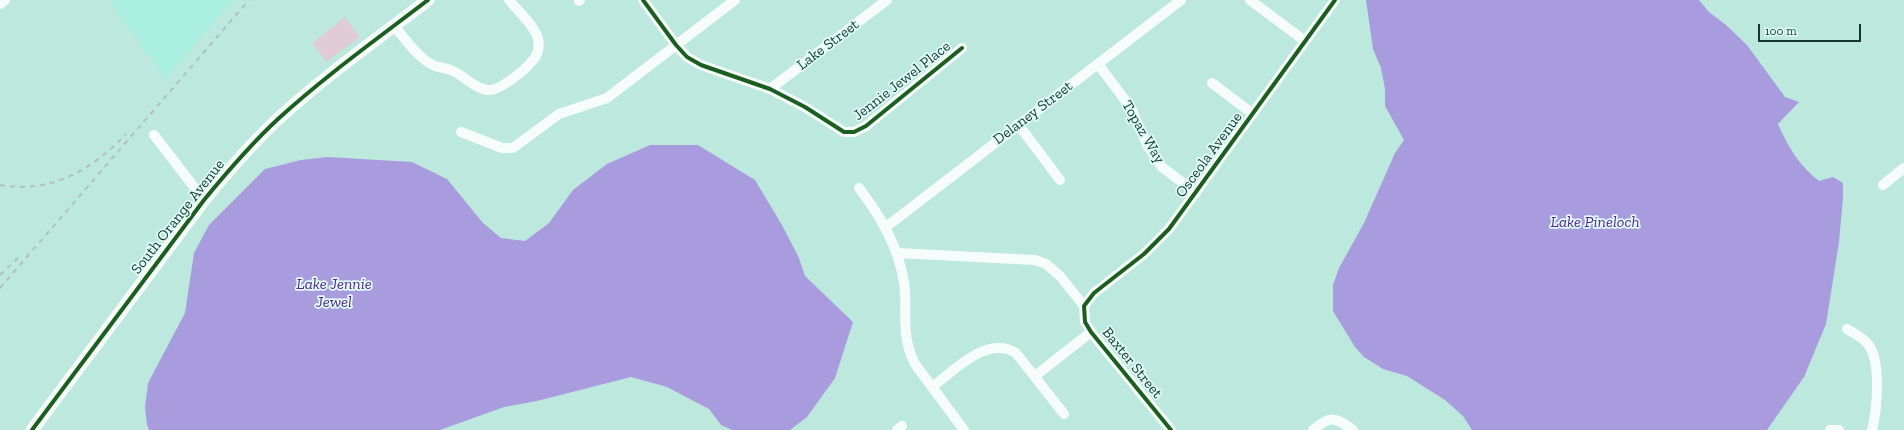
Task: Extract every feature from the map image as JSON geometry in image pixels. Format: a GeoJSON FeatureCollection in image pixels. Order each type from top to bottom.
{"type":"FeatureCollection","features":[{"type":"Feature","properties":{"kind":"main road","name":"South Orange Avenue"},"geometry":{"type":"LineString","coordinates":[[32,430],[204,200],[234,164],[277,120],[326,78],[428,0]]}},
{"type":"Feature","properties":{"kind":"street"},"geometry":{"type":"LineString","coordinates":[[0,4],[5,0]]}},
{"type":"Feature","properties":{"kind":"street"},"geometry":{"type":"LineString","coordinates":[[394,26],[427,61],[436,66],[453,71],[484,89],[496,90],[505,85],[537,55],[539,47],[536,32],[509,0]]}},
{"type":"Feature","properties":{"kind":"street","name":"Jennie Jewel Place"},"geometry":{"type":"LineString","coordinates":[[642,0],[687,57],[701,65],[770,89],[805,107],[833,126],[849,133],[860,129],[962,48]]}},
{"type":"Feature","properties":{"kind":"street"},"geometry":{"type":"LineString","coordinates":[[461,132],[502,148],[513,148],[559,114],[607,98],[735,0]]}},
{"type":"Feature","properties":{"kind":"street","name":"Lake Street"},"geometry":{"type":"LineString","coordinates":[[770,89],[887,0]]}},
{"type":"Feature","properties":{"kind":"street","name":"Delaney Street"},"geometry":{"type":"LineString","coordinates":[[886,227],[1181,0]]}},
{"type":"Feature","properties":{"kind":"street"},"geometry":{"type":"LineString","coordinates":[[1250,0],[1305,41]]}},
{"type":"Feature","properties":{"kind":"street","name":"Osceola Avenue"},"geometry":{"type":"LineString","coordinates":[[1084,306],[1094,293],[1131,266],[1156,242],[1196,193],[1335,0]]}},
{"type":"Feature","properties":{"kind":"street","name":"Topaz Way"},"geometry":{"type":"LineString","coordinates":[[1098,64],[1130,108],[1148,147],[1162,167],[1196,193]]}},
{"type":"Feature","properties":{"kind":"street"},"geometry":{"type":"LineString","coordinates":[[1212,83],[1253,114]]}},
{"type":"Feature","properties":{"kind":"street"},"geometry":{"type":"LineString","coordinates":[[1018,124],[1060,180]]}},
{"type":"Feature","properties":{"kind":"street"},"geometry":{"type":"LineString","coordinates":[[154,135],[204,200]]}},
{"type":"Feature","properties":{"kind":"street"},"geometry":{"type":"LineString","coordinates":[[1883,185],[1904,168]]}},
{"type":"Feature","properties":{"kind":"street"},"geometry":{"type":"LineString","coordinates":[[859,188],[886,227],[897,253],[904,287],[906,341],[915,364],[964,430]]}},
{"type":"Feature","properties":{"kind":"street"},"geometry":{"type":"LineString","coordinates":[[897,253],[1035,260],[1046,264],[1055,270],[1084,306]]}},
{"type":"Feature","properties":{"kind":"street","name":"Baxter Street"},"geometry":{"type":"LineString","coordinates":[[1084,306],[1083,314],[1085,322],[1091,332],[1171,430]]}},
{"type":"Feature","properties":{"kind":"street"},"geometry":{"type":"LineString","coordinates":[[1847,329],[1866,341],[1874,354],[1876,364],[1875,418],[1872,430]]}},
{"type":"Feature","properties":{"kind":"street"},"geometry":{"type":"LineString","coordinates":[[1035,376],[1091,332]]}},
{"type":"Feature","properties":{"kind":"street"},"geometry":{"type":"LineString","coordinates":[[932,387],[976,354],[991,348],[1007,347],[1016,353],[1064,414]]}},
{"type":"Feature","properties":{"kind":"street"},"geometry":{"type":"LineString","coordinates":[[1317,427],[1329,419],[1338,420],[1353,430]]}},
{"type":"Feature","properties":{"kind":"street"},"geometry":{"type":"LineString","coordinates":[[1830,430],[1839,430]]}},
{"type":"Feature","properties":{"kind":"shaded area"},"geometry":{"type":"Polygon","coordinates":[[[112,0],[234,0],[166,78],[114,9],[112,0]]]}},
{"type":"Feature","properties":{"kind":"shaded area"},"geometry":{"type":"Polygon","coordinates":[[[345,17],[360,37],[326,62],[312,43],[345,17]]]}},
{"type":"Feature","properties":{"kind":"water","name":"Lake Pineloch"},"geometry":{"type":"Polygon","coordinates":[[[1366,0],[1699,0],[1709,12],[1726,25],[1747,45],[1785,97],[1799,102],[1778,124],[1795,155],[1805,168],[1819,181],[1833,177],[1843,183],[1839,242],[1826,324],[1804,377],[1767,430],[1472,430],[1463,416],[1445,400],[1407,376],[1383,369],[1364,357],[1355,347],[1333,311],[1333,285],[1339,268],[1364,223],[1395,153],[1404,140],[1385,106],[1385,89],[1381,68],[1373,49],[1366,0]]]}},
{"type":"Feature","properties":{"kind":"water","name":"Lake Jennie Jewel"},"geometry":{"type":"Polygon","coordinates":[[[650,145],[698,145],[755,180],[782,225],[799,258],[805,276],[853,322],[835,378],[807,417],[790,430],[732,430],[721,425],[709,409],[667,387],[631,377],[537,401],[504,407],[440,430],[149,430],[145,407],[148,383],[185,313],[194,253],[209,225],[265,169],[301,160],[328,157],[412,162],[447,179],[483,223],[501,238],[525,241],[549,223],[573,190],[607,164],[650,145]]]}},
{"type":"Feature","properties":{"kind":"railway"},"geometry":{"type":"LineString","coordinates":[[0,288],[249,0]]}},
{"type":"Feature","properties":{"kind":"railway"},"geometry":{"type":"LineString","coordinates":[[0,185],[19,187],[36,186],[69,176],[85,168],[99,158],[126,134]]}},
{"type":"Feature","properties":{"kind":"railway"},"geometry":{"type":"LineString","coordinates":[[0,275],[21,255]]}},
{"type":"Feature","properties":{"kind":"cycle path"},"geometry":{"type":"LineString","coordinates":[[32,430],[204,200],[249,148],[278,119],[314,88],[428,0]]}},
{"type":"Feature","properties":{"kind":"cycle path"},"geometry":{"type":"LineString","coordinates":[[643,0],[676,45],[687,57],[701,65],[770,89],[805,107],[844,132],[854,132],[866,126],[962,48]]}},
{"type":"Feature","properties":{"kind":"cycle path"},"geometry":{"type":"LineString","coordinates":[[1171,430],[1091,332],[1085,322],[1084,306],[1094,293],[1144,254],[1169,229],[1335,0]]}}]}
